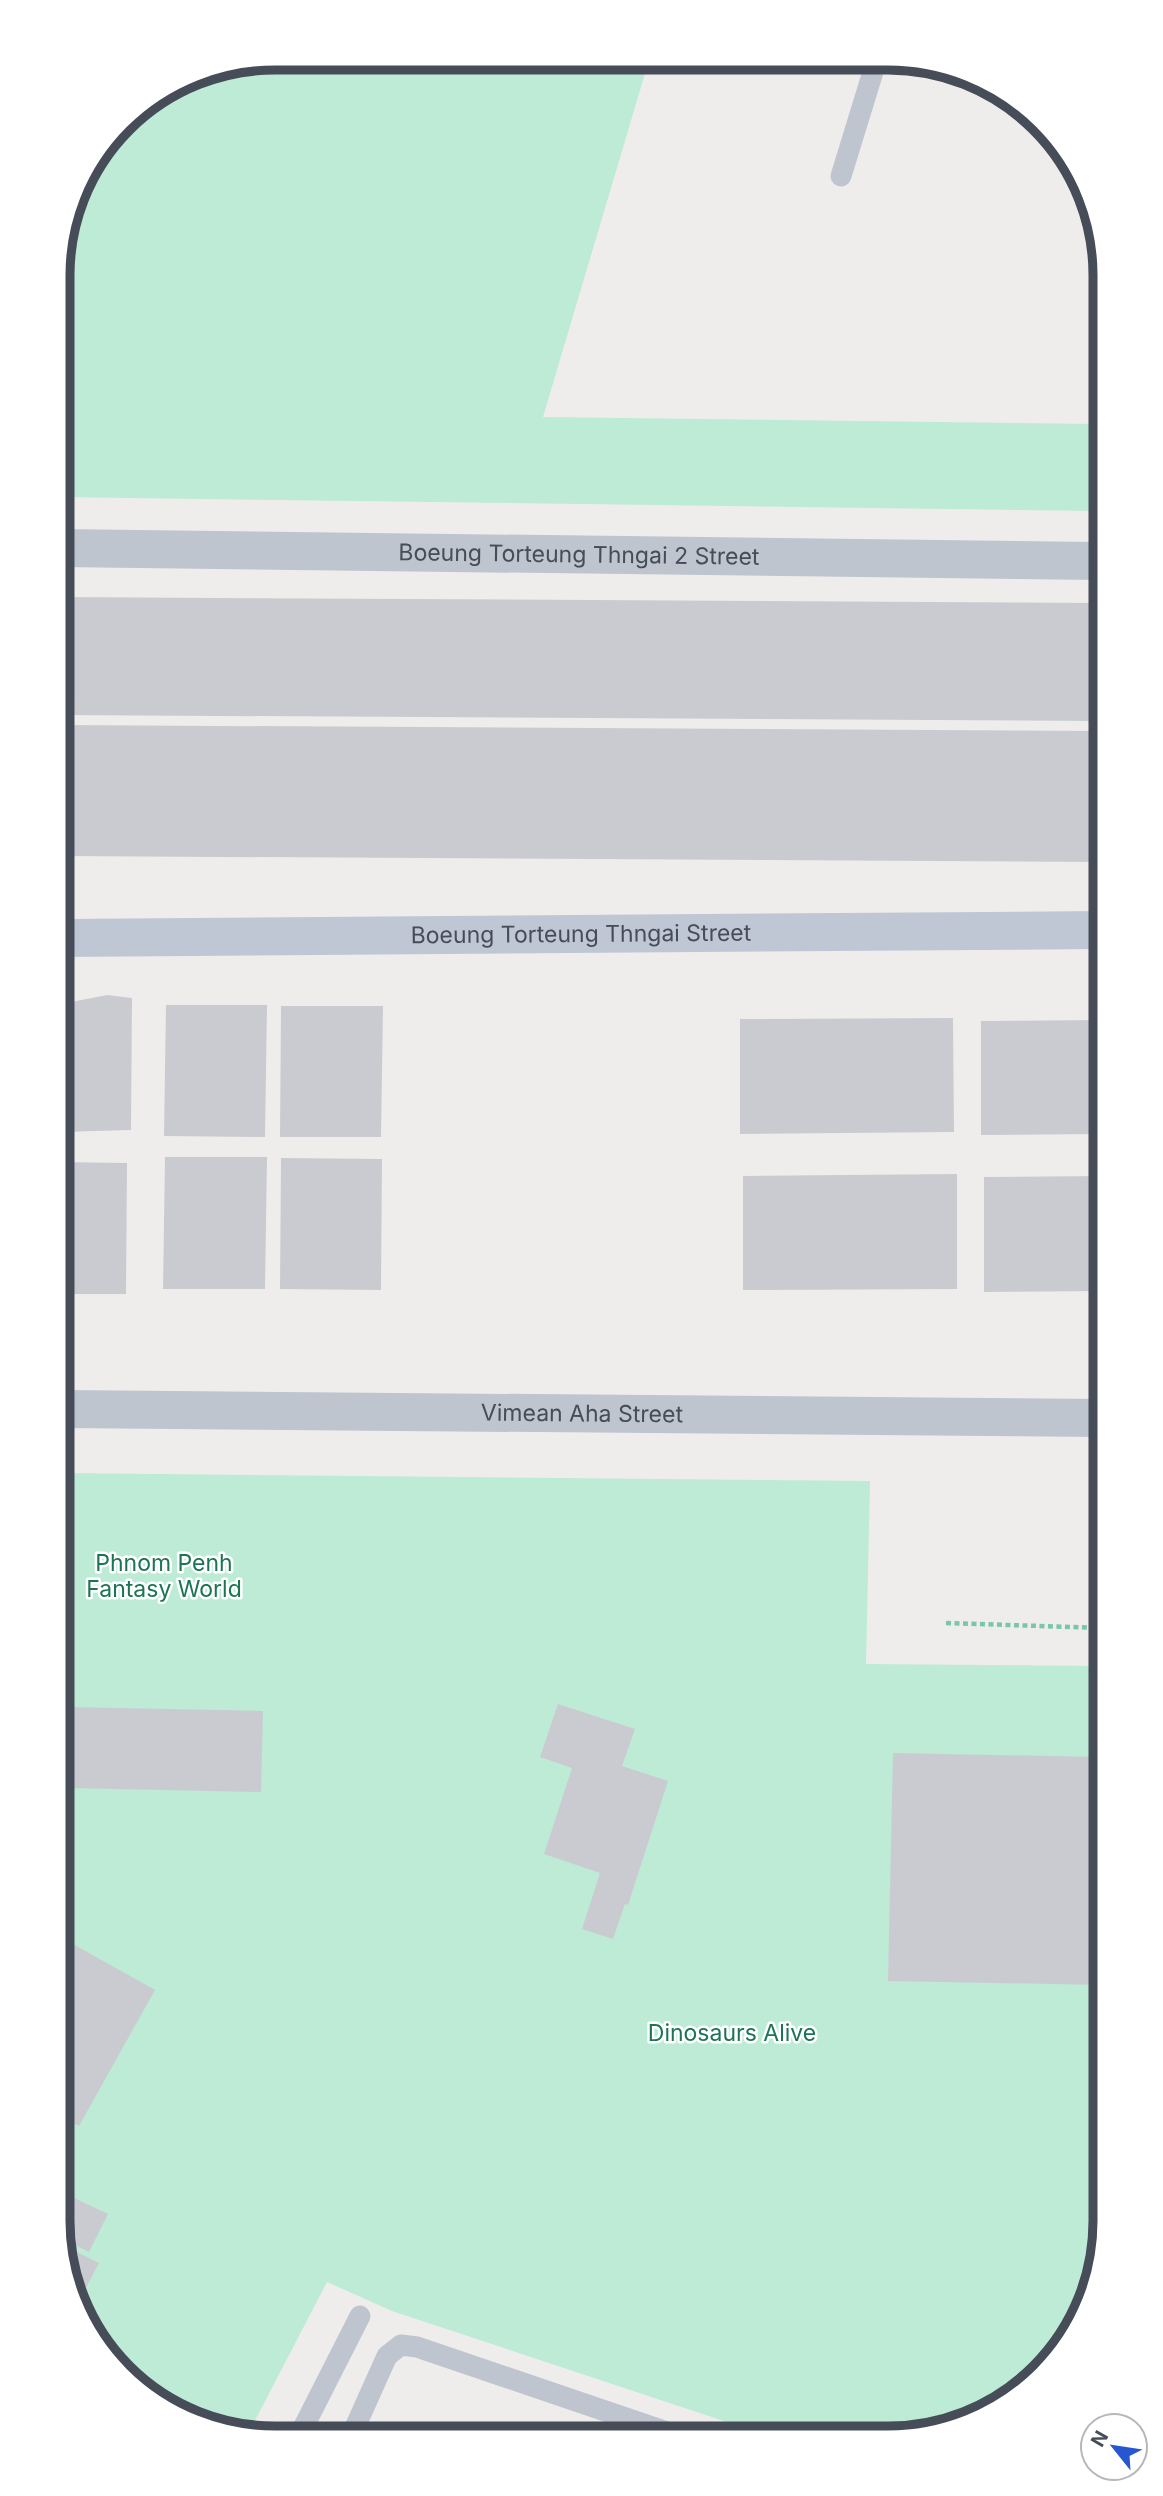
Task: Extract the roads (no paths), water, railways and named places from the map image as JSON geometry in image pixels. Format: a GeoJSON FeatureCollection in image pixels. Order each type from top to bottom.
{"type":"FeatureCollection","features":[{"type":"Feature","properties":{"kind":"street","name":"Boeung Torteung Thngai 2 Street"},"geometry":{"type":"LineString","coordinates":[[70,548],[1093,561]]}},
{"type":"Feature","properties":{"kind":"street","name":"Boeung Torteung Thngai Street"},"geometry":{"type":"LineString","coordinates":[[70,938],[1093,930]]}},
{"type":"Feature","properties":{"kind":"street","name":"Vimean Aha Street"},"geometry":{"type":"LineString","coordinates":[[70,1409],[1093,1418]]}},
{"type":"Feature","properties":{"kind":"lane"},"geometry":{"type":"LineString","coordinates":[[841,176],[873,70]]}},
{"type":"Feature","properties":{"kind":"lane"},"geometry":{"type":"LineString","coordinates":[[304,2426],[359,2316]]}},
{"type":"Feature","properties":{"kind":"lane"},"geometry":{"type":"LineString","coordinates":[[356,2426],[387,2356],[401,2345],[417,2347],[649,2426]]}},
{"type":"Feature","properties":{"kind":"park label","name":"Phnom Penh Fantasy World"},"geometry":{"type":"Point","coordinates":[164,1576]}},
{"type":"Feature","properties":{"kind":"park label","name":"Dinosaurs Alive"},"geometry":{"type":"Point","coordinates":[732,2033]}}]}
